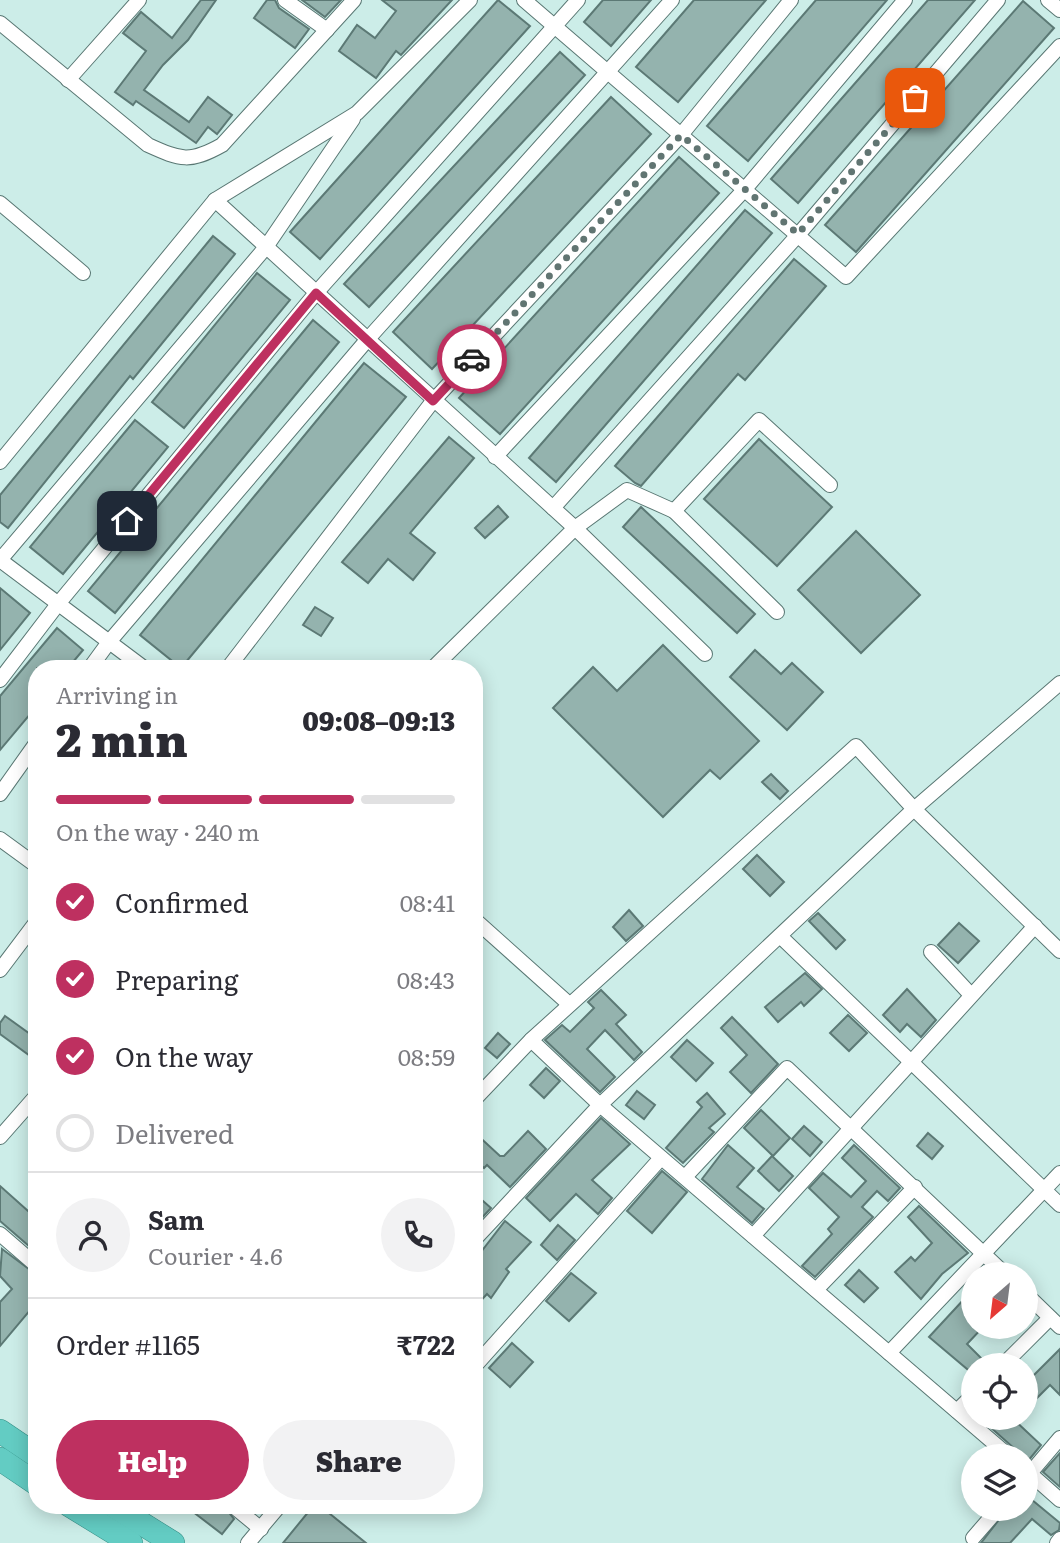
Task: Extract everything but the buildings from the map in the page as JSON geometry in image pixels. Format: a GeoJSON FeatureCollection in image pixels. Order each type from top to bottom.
{"type":"FeatureCollection","features":[{"type":"Feature","properties":{"kind":"highway"},"geometry":{"type":"LineString","coordinates":[[0,1431],[28,1449]]}},
{"type":"Feature","properties":{"kind":"highway"},"geometry":{"type":"LineString","coordinates":[[0,1459],[28,1477]]}},
{"type":"Feature","properties":{"kind":"highway"},"geometry":{"type":"LineString","coordinates":[[84,1514],[131,1543]]}},
{"type":"Feature","properties":{"kind":"highway"},"geometry":{"type":"LineString","coordinates":[[126,1514],[173,1543]]}},
{"type":"Feature","properties":{"kind":"street"},"geometry":{"type":"LineString","coordinates":[[68,80],[139,0]]}},
{"type":"Feature","properties":{"kind":"street"},"geometry":{"type":"LineString","coordinates":[[285,0],[327,30]]}},
{"type":"Feature","properties":{"kind":"street"},"geometry":{"type":"LineString","coordinates":[[1,26],[148,145],[176,158],[198,158],[222,145],[354,0]]}},
{"type":"Feature","properties":{"kind":"street"},"geometry":{"type":"LineString","coordinates":[[133,660],[0,560],[267,247],[357,113],[470,0]]}},
{"type":"Feature","properties":{"kind":"street"},"geometry":{"type":"LineString","coordinates":[[524,0],[846,277],[1060,46]]}},
{"type":"Feature","properties":{"kind":"street"},"geometry":{"type":"LineString","coordinates":[[0,680],[58,604],[316,293],[578,0]]}},
{"type":"Feature","properties":{"kind":"street"},"geometry":{"type":"LineString","coordinates":[[96,660],[367,340],[672,0]]}},
{"type":"Feature","properties":{"kind":"street"},"geometry":{"type":"LineString","coordinates":[[234,660],[433,401],[681,135],[791,0]]}},
{"type":"Feature","properties":{"kind":"street"},"geometry":{"type":"LineString","coordinates":[[495,457],[745,189],[905,0]]}},
{"type":"Feature","properties":{"kind":"street"},"geometry":{"type":"LineString","coordinates":[[553,508],[798,234],[998,0]]}},
{"type":"Feature","properties":{"kind":"street"},"geometry":{"type":"LineString","coordinates":[[1048,0],[1060,10]]}},
{"type":"Feature","properties":{"kind":"street"},"geometry":{"type":"LineString","coordinates":[[0,462],[215,200],[357,113]]}},
{"type":"Feature","properties":{"kind":"street"},"geometry":{"type":"LineString","coordinates":[[215,200],[575,528],[705,654]]}},
{"type":"Feature","properties":{"kind":"street"},"geometry":{"type":"LineString","coordinates":[[0,203],[83,273]]}},
{"type":"Feature","properties":{"kind":"street"},"geometry":{"type":"LineString","coordinates":[[674,511],[759,420],[830,485]]}},
{"type":"Feature","properties":{"kind":"street"},"geometry":{"type":"LineString","coordinates":[[441,660],[575,528],[627,490],[674,511],[777,612]]}},
{"type":"Feature","properties":{"kind":"street"},"geometry":{"type":"LineString","coordinates":[[483,1230],[600,1105],[914,809],[1060,682]]}},
{"type":"Feature","properties":{"kind":"street"},"geometry":{"type":"LineString","coordinates":[[483,1091],[569,1004],[856,746],[914,809],[1060,951]]}},
{"type":"Feature","properties":{"kind":"street"},"geometry":{"type":"LineString","coordinates":[[0,794],[28,755]]}},
{"type":"Feature","properties":{"kind":"street"},"geometry":{"type":"LineString","coordinates":[[0,839],[28,859]]}},
{"type":"Feature","properties":{"kind":"street"},"geometry":{"type":"LineString","coordinates":[[753,1236],[911,1059],[1035,926]]}},
{"type":"Feature","properties":{"kind":"street"},"geometry":{"type":"LineString","coordinates":[[483,927],[569,1004]]}},
{"type":"Feature","properties":{"kind":"street"},"geometry":{"type":"LineString","coordinates":[[0,970],[28,933]]}},
{"type":"Feature","properties":{"kind":"street"},"geometry":{"type":"LineString","coordinates":[[780,936],[1060,1205]]}},
{"type":"Feature","properties":{"kind":"street"},"geometry":{"type":"LineString","coordinates":[[931,952],[971,995]]}},
{"type":"Feature","properties":{"kind":"street"},"geometry":{"type":"LineString","coordinates":[[531,1040],[600,1105],[995,1444]]}},
{"type":"Feature","properties":{"kind":"street"},"geometry":{"type":"LineString","coordinates":[[685,1177],[787,1068],[992,1262]]}},
{"type":"Feature","properties":{"kind":"street"},"geometry":{"type":"LineString","coordinates":[[0,1137],[28,1104]]}},
{"type":"Feature","properties":{"kind":"street"},"geometry":{"type":"LineString","coordinates":[[483,1357],[661,1158]]}},
{"type":"Feature","properties":{"kind":"street"},"geometry":{"type":"LineString","coordinates":[[888,1353],[1060,1173]]}},
{"type":"Feature","properties":{"kind":"street"},"geometry":{"type":"LineString","coordinates":[[816,1290],[915,1187]]}},
{"type":"Feature","properties":{"kind":"street"},"geometry":{"type":"LineString","coordinates":[[0,1234],[28,1258]]}},
{"type":"Feature","properties":{"kind":"street"},"geometry":{"type":"LineString","coordinates":[[1018,1353],[1055,1322],[1038,1306]]}},
{"type":"Feature","properties":{"kind":"street"},"geometry":{"type":"LineString","coordinates":[[957,1411],[961,1407]]}},
{"type":"Feature","properties":{"kind":"street"},"geometry":{"type":"LineString","coordinates":[[1038,1462],[1060,1438]]}},
{"type":"Feature","properties":{"kind":"street"},"geometry":{"type":"LineString","coordinates":[[1038,1483],[1060,1500]]}},
{"type":"Feature","properties":{"kind":"street"},"geometry":{"type":"LineString","coordinates":[[243,1514],[261,1529]]}},
{"type":"Feature","properties":{"kind":"street"},"geometry":{"type":"LineString","coordinates":[[248,1543],[273,1514]]}},
{"type":"Feature","properties":{"kind":"street"},"geometry":{"type":"LineString","coordinates":[[973,1538],[988,1521]]}},
{"type":"Feature","properties":{"kind":"street"},"geometry":{"type":"LineString","coordinates":[[1056,1543],[1060,1539]]}},
{"type":"Feature","properties":{"kind":"way so far"},"geometry":{"type":"LineString","coordinates":[[472,359],[681,135],[798,234],[915,98]]}},
{"type":"Feature","properties":{"kind":"route"},"geometry":{"type":"LineString","coordinates":[[127,521],[316,293],[433,401],[472,359]]}}]}
